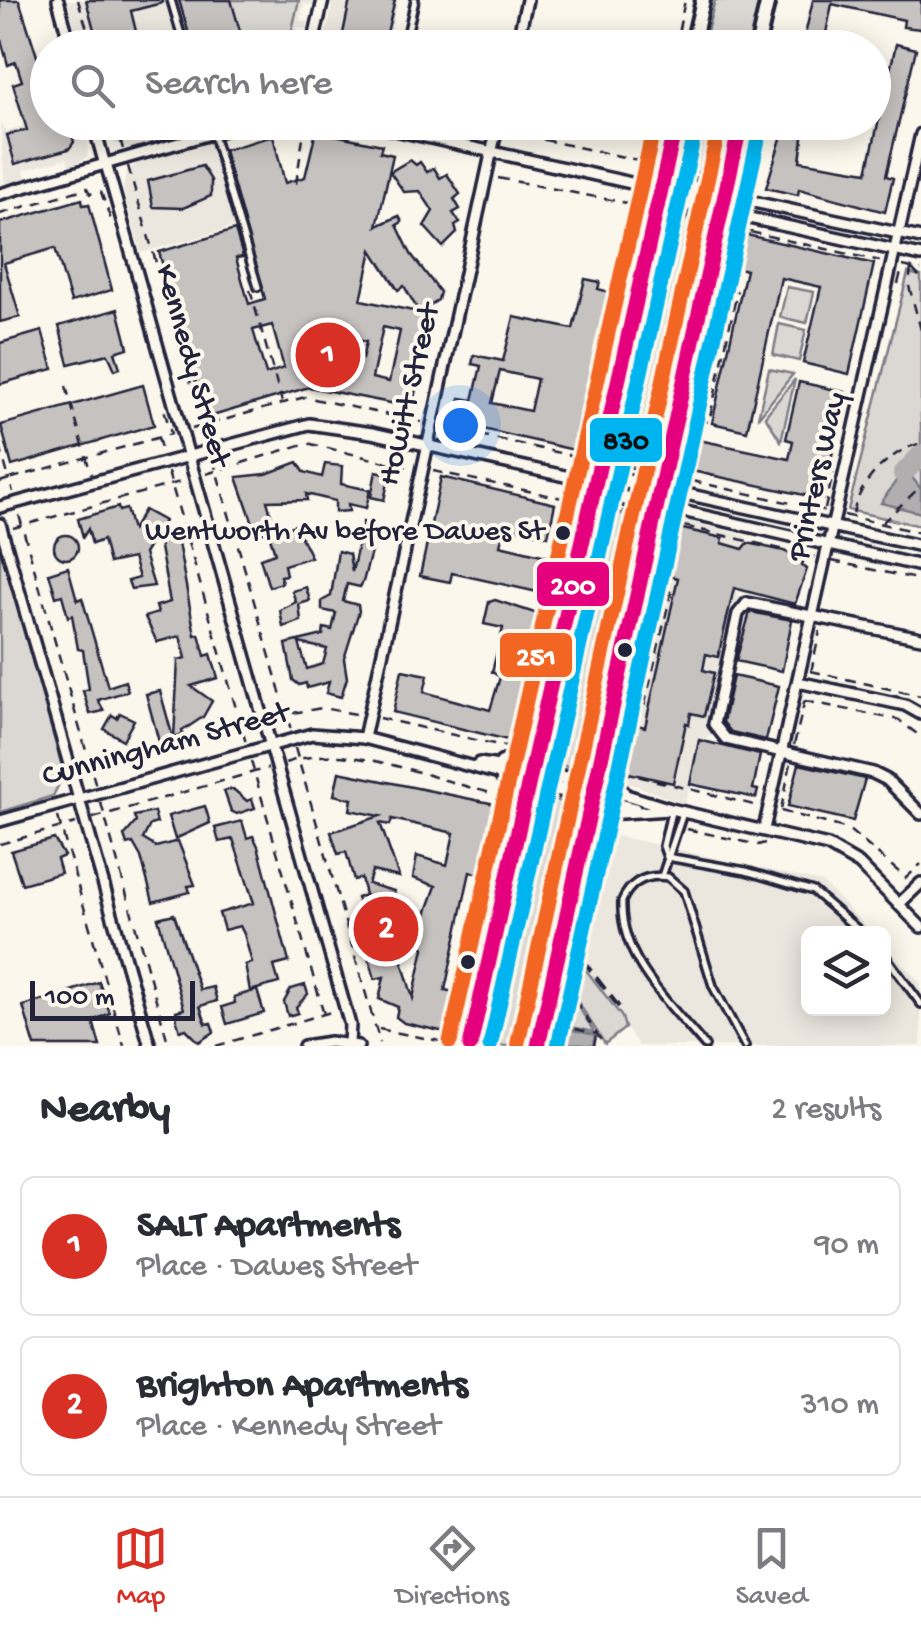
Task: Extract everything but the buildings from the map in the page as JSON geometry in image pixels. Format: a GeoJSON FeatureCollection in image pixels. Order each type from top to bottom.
{"type":"FeatureCollection","features":[{"type":"Feature","properties":{"kind":"main road"},"geometry":{"type":"LineString","coordinates":[[696,30],[702,0]]}},
{"type":"Feature","properties":{"kind":"main road"},"geometry":{"type":"LineString","coordinates":[[761,30],[768,0]]}},
{"type":"Feature","properties":{"kind":"main road"},"geometry":{"type":"LineString","coordinates":[[470,1046],[672,140]]}},
{"type":"Feature","properties":{"kind":"main road"},"geometry":{"type":"LineString","coordinates":[[538,1046],[737,140]]}},
{"type":"Feature","properties":{"kind":"main road"},"geometry":{"type":"LineString","coordinates":[[644,262],[674,215],[737,140]]}},
{"type":"Feature","properties":{"kind":"main road"},"geometry":{"type":"LineString","coordinates":[[662,190],[728,189]]}},
{"type":"Feature","properties":{"kind":"main road"},"geometry":{"type":"LineString","coordinates":[[662,190],[721,218]]}},
{"type":"Feature","properties":{"kind":"main road"},"geometry":{"type":"LineString","coordinates":[[596,483],[615,479],[660,481]]}},
{"type":"Feature","properties":{"kind":"main road"},"geometry":{"type":"LineString","coordinates":[[596,483],[610,495],[654,512]]}},
{"type":"Feature","properties":{"kind":"main road","name":"Cunningham Street"},"geometry":{"type":"LineString","coordinates":[[531,776],[591,791]]}},
{"type":"Feature","properties":{"kind":"street"},"geometry":{"type":"LineString","coordinates":[[58,0],[66,30]]}},
{"type":"Feature","properties":{"kind":"street"},"geometry":{"type":"LineString","coordinates":[[316,30],[323,0]]}},
{"type":"Feature","properties":{"kind":"street"},"geometry":{"type":"LineString","coordinates":[[520,30],[527,0]]}},
{"type":"Feature","properties":{"kind":"street","name":"Printers Way"},"geometry":{"type":"LineString","coordinates":[[764,829],[833,525],[898,265],[895,250],[921,134]]}},
{"type":"Feature","properties":{"kind":"street","name":"Kennedy Street"},"geometry":{"type":"LineString","coordinates":[[97,140],[273,742],[354,1045]]}},
{"type":"Feature","properties":{"kind":"street"},"geometry":{"type":"LineString","coordinates":[[0,194],[191,140]]}},
{"type":"Feature","properties":{"kind":"street"},"geometry":{"type":"LineString","coordinates":[[443,140],[662,190]]}},
{"type":"Feature","properties":{"kind":"street","name":"Howitt Street"},"geometry":{"type":"LineString","coordinates":[[364,738],[494,140]]}},
{"type":"Feature","properties":{"kind":"street"},"geometry":{"type":"LineString","coordinates":[[728,189],[770,206],[921,238]]}},
{"type":"Feature","properties":{"kind":"street"},"geometry":{"type":"LineString","coordinates":[[767,222],[770,206]]}},
{"type":"Feature","properties":{"kind":"street"},"geometry":{"type":"LineString","coordinates":[[721,218],[767,222],[921,256]]}},
{"type":"Feature","properties":{"kind":"street"},"geometry":{"type":"LineString","coordinates":[[0,507],[309,424],[596,483]]}},
{"type":"Feature","properties":{"kind":"street"},"geometry":{"type":"LineString","coordinates":[[660,481],[705,498],[921,546]]}},
{"type":"Feature","properties":{"kind":"street"},"geometry":{"type":"LineString","coordinates":[[701,516],[705,498]]}},
{"type":"Feature","properties":{"kind":"street"},"geometry":{"type":"LineString","coordinates":[[654,512],[701,516],[921,566]]}},
{"type":"Feature","properties":{"kind":"street"},"geometry":{"type":"LineString","coordinates":[[1,528],[150,1046]]}},
{"type":"Feature","properties":{"kind":"street"},"geometry":{"type":"LineString","coordinates":[[921,638],[756,602],[744,604],[738,614],[714,724],[719,735],[876,774],[921,814]]}},
{"type":"Feature","properties":{"kind":"street"},"geometry":{"type":"LineString","coordinates":[[798,682],[904,705],[921,714]]}},
{"type":"Feature","properties":{"kind":"street","name":"Cunningham Street"},"geometry":{"type":"LineString","coordinates":[[0,821],[312,734],[364,738],[498,773],[531,776]]}},
{"type":"Feature","properties":{"kind":"street"},"geometry":{"type":"LineString","coordinates":[[488,764],[522,752],[540,734]]}},
{"type":"Feature","properties":{"kind":"street"},"geometry":{"type":"LineString","coordinates":[[599,758],[625,793]]}},
{"type":"Feature","properties":{"kind":"street","name":"Cunningham Street"},"geometry":{"type":"LineString","coordinates":[[466,762],[531,776]]}},
{"type":"Feature","properties":{"kind":"street"},"geometry":{"type":"LineString","coordinates":[[498,773],[522,816]]}},
{"type":"Feature","properties":{"kind":"street","name":"Cunningham Street"},"geometry":{"type":"LineString","coordinates":[[591,791],[625,793],[672,810],[764,829],[842,853],[921,927]]}},
{"type":"Feature","properties":{"kind":"street","name":"Cunningham Street"},"geometry":{"type":"LineString","coordinates":[[591,791],[642,810]]}},
{"type":"Feature","properties":{"kind":"street","name":"Cunningham Street"},"geometry":{"type":"LineString","coordinates":[[584,824],[604,814],[672,810]]}},
{"type":"Feature","properties":{"kind":"street"},"geometry":{"type":"LineString","coordinates":[[899,904],[921,883]]}},
{"type":"Feature","properties":{"kind":"street"},"geometry":{"type":"LineString","coordinates":[[304,1046],[354,1045]]}},
{"type":"Feature","properties":{"kind":"lane"},"geometry":{"type":"LineString","coordinates":[[171,0],[180,30]]}},
{"type":"Feature","properties":{"kind":"lane"},"geometry":{"type":"LineString","coordinates":[[408,30],[415,0]]}},
{"type":"Feature","properties":{"kind":"lane"},"geometry":{"type":"LineString","coordinates":[[213,140],[258,286]]}},
{"type":"Feature","properties":{"kind":"lane"},"geometry":{"type":"LineString","coordinates":[[733,161],[752,150],[755,140]]}},
{"type":"Feature","properties":{"kind":"lane"},"geometry":{"type":"LineString","coordinates":[[606,725],[630,708],[656,588],[641,567]]}},
{"type":"Feature","properties":{"kind":"lane"},"geometry":{"type":"LineString","coordinates":[[667,857],[662,846],[672,810]]}},
{"type":"Feature","properties":{"kind":"lane"},"geometry":{"type":"LineString","coordinates":[[662,876],[683,812]]}},
{"type":"Feature","properties":{"kind":"lane"},"geometry":{"type":"LineString","coordinates":[[667,857],[746,871],[814,891],[854,926]]}},
{"type":"Feature","properties":{"kind":"lane"},"geometry":{"type":"LineString","coordinates":[[662,876],[631,886],[622,900],[623,916],[640,965],[705,1046]]}},
{"type":"Feature","properties":{"kind":"lane"},"geometry":{"type":"LineString","coordinates":[[662,876],[684,891],[713,986],[745,1046]]}},
{"type":"Feature","properties":{"kind":"lane"},"geometry":{"type":"LineString","coordinates":[[891,963],[921,1004]]}},
{"type":"Feature","properties":{"kind":"path"},"geometry":{"type":"LineString","coordinates":[[78,0],[87,30]]}},
{"type":"Feature","properties":{"kind":"path"},"geometry":{"type":"LineString","coordinates":[[679,30],[686,0]]}},
{"type":"Feature","properties":{"kind":"path"},"geometry":{"type":"LineString","coordinates":[[120,140],[380,1043]]}},
{"type":"Feature","properties":{"kind":"path"},"geometry":{"type":"LineString","coordinates":[[296,184],[303,140]]}},
{"type":"Feature","properties":{"kind":"path"},"geometry":{"type":"LineString","coordinates":[[556,140],[709,177]]}},
{"type":"Feature","properties":{"kind":"path"},"geometry":{"type":"LineString","coordinates":[[0,482],[305,397],[583,458],[654,140]]}},
{"type":"Feature","properties":{"kind":"path"},"geometry":{"type":"LineString","coordinates":[[486,175],[657,210]]}},
{"type":"Feature","properties":{"kind":"path"},"geometry":{"type":"LineString","coordinates":[[728,189],[755,187]]}},
{"type":"Feature","properties":{"kind":"path"},"geometry":{"type":"LineString","coordinates":[[0,214],[87,188],[90,194],[101,192],[112,224]]}},
{"type":"Feature","properties":{"kind":"path"},"geometry":{"type":"LineString","coordinates":[[674,215],[721,218],[921,270]]}},
{"type":"Feature","properties":{"kind":"path"},"geometry":{"type":"LineString","coordinates":[[911,268],[921,278]]}},
{"type":"Feature","properties":{"kind":"path"},"geometry":{"type":"LineString","coordinates":[[911,268],[909,286],[921,330]]}},
{"type":"Feature","properties":{"kind":"path"},"geometry":{"type":"LineString","coordinates":[[66,386],[93,480]]}},
{"type":"Feature","properties":{"kind":"path"},"geometry":{"type":"LineString","coordinates":[[161,398],[171,434]]}},
{"type":"Feature","properties":{"kind":"path"},"geometry":{"type":"LineString","coordinates":[[158,438],[324,1014]]}},
{"type":"Feature","properties":{"kind":"path"},"geometry":{"type":"LineString","coordinates":[[1,528],[197,477],[307,443],[574,503],[654,512],[826,560],[921,580]]}},
{"type":"Feature","properties":{"kind":"path"},"geometry":{"type":"LineString","coordinates":[[921,443],[894,455],[872,476],[852,516],[921,533]]}},
{"type":"Feature","properties":{"kind":"path"},"geometry":{"type":"LineString","coordinates":[[0,446],[169,1046]]}},
{"type":"Feature","properties":{"kind":"path"},"geometry":{"type":"LineString","coordinates":[[601,462],[660,481],[820,510]]}},
{"type":"Feature","properties":{"kind":"path"},"geometry":{"type":"LineString","coordinates":[[885,521],[921,486]]}},
{"type":"Feature","properties":{"kind":"path"},"geometry":{"type":"LineString","coordinates":[[518,746],[574,503]]}},
{"type":"Feature","properties":{"kind":"path"},"geometry":{"type":"LineString","coordinates":[[811,670],[921,696]]}},
{"type":"Feature","properties":{"kind":"path"},"geometry":{"type":"LineString","coordinates":[[804,700],[898,720],[921,737]]}},
{"type":"Feature","properties":{"kind":"path"},"geometry":{"type":"LineString","coordinates":[[0,844],[320,753],[442,776],[464,787],[504,796],[451,1045],[378,1028]]}},
{"type":"Feature","properties":{"kind":"path"},"geometry":{"type":"LineString","coordinates":[[55,805],[124,1046]]}},
{"type":"Feature","properties":{"kind":"path"},"geometry":{"type":"LineString","coordinates":[[679,829],[688,827],[758,845],[768,842]]}},
{"type":"Feature","properties":{"kind":"path"},"geometry":{"type":"LineString","coordinates":[[570,1046],[552,1044],[600,830]]}},
{"type":"Feature","properties":{"kind":"path"},"geometry":{"type":"LineString","coordinates":[[906,878],[921,864]]}},
{"type":"Feature","properties":{"kind":"path"},"geometry":{"type":"LineString","coordinates":[[565,984],[604,1045]]}},
{"type":"Feature","properties":{"kind":"path"},"geometry":{"type":"LineString","coordinates":[[216,1046],[368,999]]}},
{"type":"Feature","properties":{"kind":"path"},"geometry":{"type":"LineString","coordinates":[[556,1025],[597,1034]]}},
{"type":"Feature","properties":{"kind":"path"},"geometry":{"type":"LineString","coordinates":[[594,1046],[597,1034]]}},
{"type":"Feature","properties":{"kind":"shaded area"},"geometry":{"type":"Polygon","coordinates":[[[67,0],[317,0],[316,6],[304,4],[300,20],[308,22],[307,29],[75,30],[67,0]]]}},
{"type":"Feature","properties":{"kind":"shaded area"},"geometry":{"type":"Polygon","coordinates":[[[226,0],[299,0],[292,30],[235,30],[226,0]]]}},
{"type":"Feature","properties":{"kind":"shaded area"},"geometry":{"type":"Polygon","coordinates":[[[329,0],[398,0],[391,30],[327,30],[332,7],[329,0]]]}},
{"type":"Feature","properties":{"kind":"shaded area"},"geometry":{"type":"Polygon","coordinates":[[[715,0],[761,0],[754,30],[707,30],[715,0]]]}},
{"type":"Feature","properties":{"kind":"shaded area"},"geometry":{"type":"Polygon","coordinates":[[[0,122],[6,131],[30,124],[30,140],[88,140],[87,157],[70,167],[67,158],[24,170],[26,179],[5,186],[0,122]]]}},
{"type":"Feature","properties":{"kind":"shaded area"},"geometry":{"type":"Polygon","coordinates":[[[109,140],[162,140],[129,149],[109,140]]]}},
{"type":"Feature","properties":{"kind":"shaded area"},"geometry":{"type":"Polygon","coordinates":[[[678,140],[724,140],[719,155],[705,174],[672,167],[678,140]]]}},
{"type":"Feature","properties":{"kind":"shaded area"},"geometry":{"type":"Polygon","coordinates":[[[210,142],[235,227],[141,253],[123,190],[126,172],[139,162],[210,142]]]}},
{"type":"Feature","properties":{"kind":"shaded area"},"geometry":{"type":"Polygon","coordinates":[[[681,219],[711,226],[657,470],[607,461],[660,248],[681,219]]]}},
{"type":"Feature","properties":{"kind":"shaded area"},"geometry":{"type":"Polygon","coordinates":[[[908,273],[921,276],[921,526],[848,510],[908,273]]]}},
{"type":"Feature","properties":{"kind":"shaded area"},"geometry":{"type":"Polygon","coordinates":[[[787,287],[814,292],[807,323],[780,317],[787,287]]]}},
{"type":"Feature","properties":{"kind":"shaded area"},"geometry":{"type":"Polygon","coordinates":[[[779,324],[806,330],[799,361],[773,355],[779,324]]]}},
{"type":"Feature","properties":{"kind":"shaded area"},"geometry":{"type":"Polygon","coordinates":[[[769,369],[793,374],[758,418],[769,369]]]}},
{"type":"Feature","properties":{"kind":"shaded area"},"geometry":{"type":"Polygon","coordinates":[[[795,379],[781,441],[765,416],[795,379]]]}},
{"type":"Feature","properties":{"kind":"shaded area"},"geometry":{"type":"Polygon","coordinates":[[[905,468],[921,489],[921,513],[881,503],[905,468]]]}},
{"type":"Feature","properties":{"kind":"shaded area"},"geometry":{"type":"Polygon","coordinates":[[[599,509],[646,519],[589,771],[584,772],[541,759],[599,509]]]}},
{"type":"Feature","properties":{"kind":"shaded area"},"geometry":{"type":"Polygon","coordinates":[[[675,516],[746,536],[733,587],[742,601],[734,611],[710,720],[712,734],[699,741],[685,804],[618,779],[608,759],[616,725],[635,707],[660,592],[651,564],[659,524],[675,516]]]}},
{"type":"Feature","properties":{"kind":"shaded area"},"geometry":{"type":"Polygon","coordinates":[[[660,522],[670,527],[660,574],[654,572],[651,563],[660,522]]]}},
{"type":"Feature","properties":{"kind":"shaded area"},"geometry":{"type":"Polygon","coordinates":[[[0,545],[64,774],[53,796],[0,812],[0,545]]]}},
{"type":"Feature","properties":{"kind":"shaded area"},"geometry":{"type":"Polygon","coordinates":[[[648,580],[652,588],[640,643],[634,641],[648,580]]]}},
{"type":"Feature","properties":{"kind":"shaded area"},"geometry":{"type":"Polygon","coordinates":[[[631,653],[638,654],[626,705],[619,711],[631,653]]]}},
{"type":"Feature","properties":{"kind":"shaded area"},"geometry":{"type":"Polygon","coordinates":[[[623,720],[627,721],[615,768],[609,767],[611,741],[623,720]]]}},
{"type":"Feature","properties":{"kind":"shaded area"},"geometry":{"type":"Polygon","coordinates":[[[539,796],[581,807],[528,1046],[478,1046],[522,843],[539,796]]]}},
{"type":"Feature","properties":{"kind":"shaded area"},"geometry":{"type":"Polygon","coordinates":[[[601,832],[576,957],[622,1017],[625,1028],[605,1044],[567,985],[601,832]]]}},
{"type":"Feature","properties":{"kind":"shaded area"},"geometry":{"type":"Polygon","coordinates":[[[604,833],[822,882],[866,926],[801,926],[801,1016],[891,1016],[891,952],[921,983],[921,1046],[639,1046],[576,958],[604,833]]]}},
{"type":"Feature","properties":{"kind":"shaded area"},"geometry":{"type":"Polygon","coordinates":[[[587,853],[588,876],[558,1009],[552,1007],[587,853]]]}},
{"type":"Feature","properties":{"kind":"shaded area"},"geometry":{"type":"Polygon","coordinates":[[[566,987],[593,1030],[593,1032],[558,1024],[566,987]]]}},
{"type":"Feature","properties":{"kind":"shaded area"},"geometry":{"type":"Polygon","coordinates":[[[560,1027],[595,1035],[593,1046],[556,1042],[560,1027]]]}},
{"type":"Feature","properties":{"kind":"waterway"},"geometry":{"type":"LineString","coordinates":[[903,474],[921,455]]}},
{"type":"Feature","properties":{"kind":"railway"},"geometry":{"type":"LineString","coordinates":[[582,959],[619,1007]]}},
{"type":"Feature","properties":{"kind":"transit line","name":"251"},"geometry":{"type":"LineString","coordinates":[[450,1042],[651,140]]}},
{"type":"Feature","properties":{"kind":"transit line","name":"200"},"geometry":{"type":"LineString","coordinates":[[470,1046],[672,140]]}},
{"type":"Feature","properties":{"kind":"transit line","name":"830"},"geometry":{"type":"LineString","coordinates":[[490,1046],[693,140]]}},
{"type":"Feature","properties":{"kind":"transit line","name":"251"},"geometry":{"type":"LineString","coordinates":[[518,1042],[716,140]]}},
{"type":"Feature","properties":{"kind":"transit line","name":"200"},"geometry":{"type":"LineString","coordinates":[[538,1046],[737,140]]}},
{"type":"Feature","properties":{"kind":"transit line","name":"830"},"geometry":{"type":"LineString","coordinates":[[558,1046],[758,140]]}},
{"type":"Feature","properties":{"kind":"place","name":"SALT Apartments"},"geometry":{"type":"Point","coordinates":[328,355]}},
{"type":"Feature","properties":{"kind":"place","name":"Wentworth Av before Dawes St"},"geometry":{"type":"Point","coordinates":[563,533]}},
{"type":"Feature","properties":{"kind":"place","name":"Brighton Apartments"},"geometry":{"type":"Point","coordinates":[386,929]}}]}
